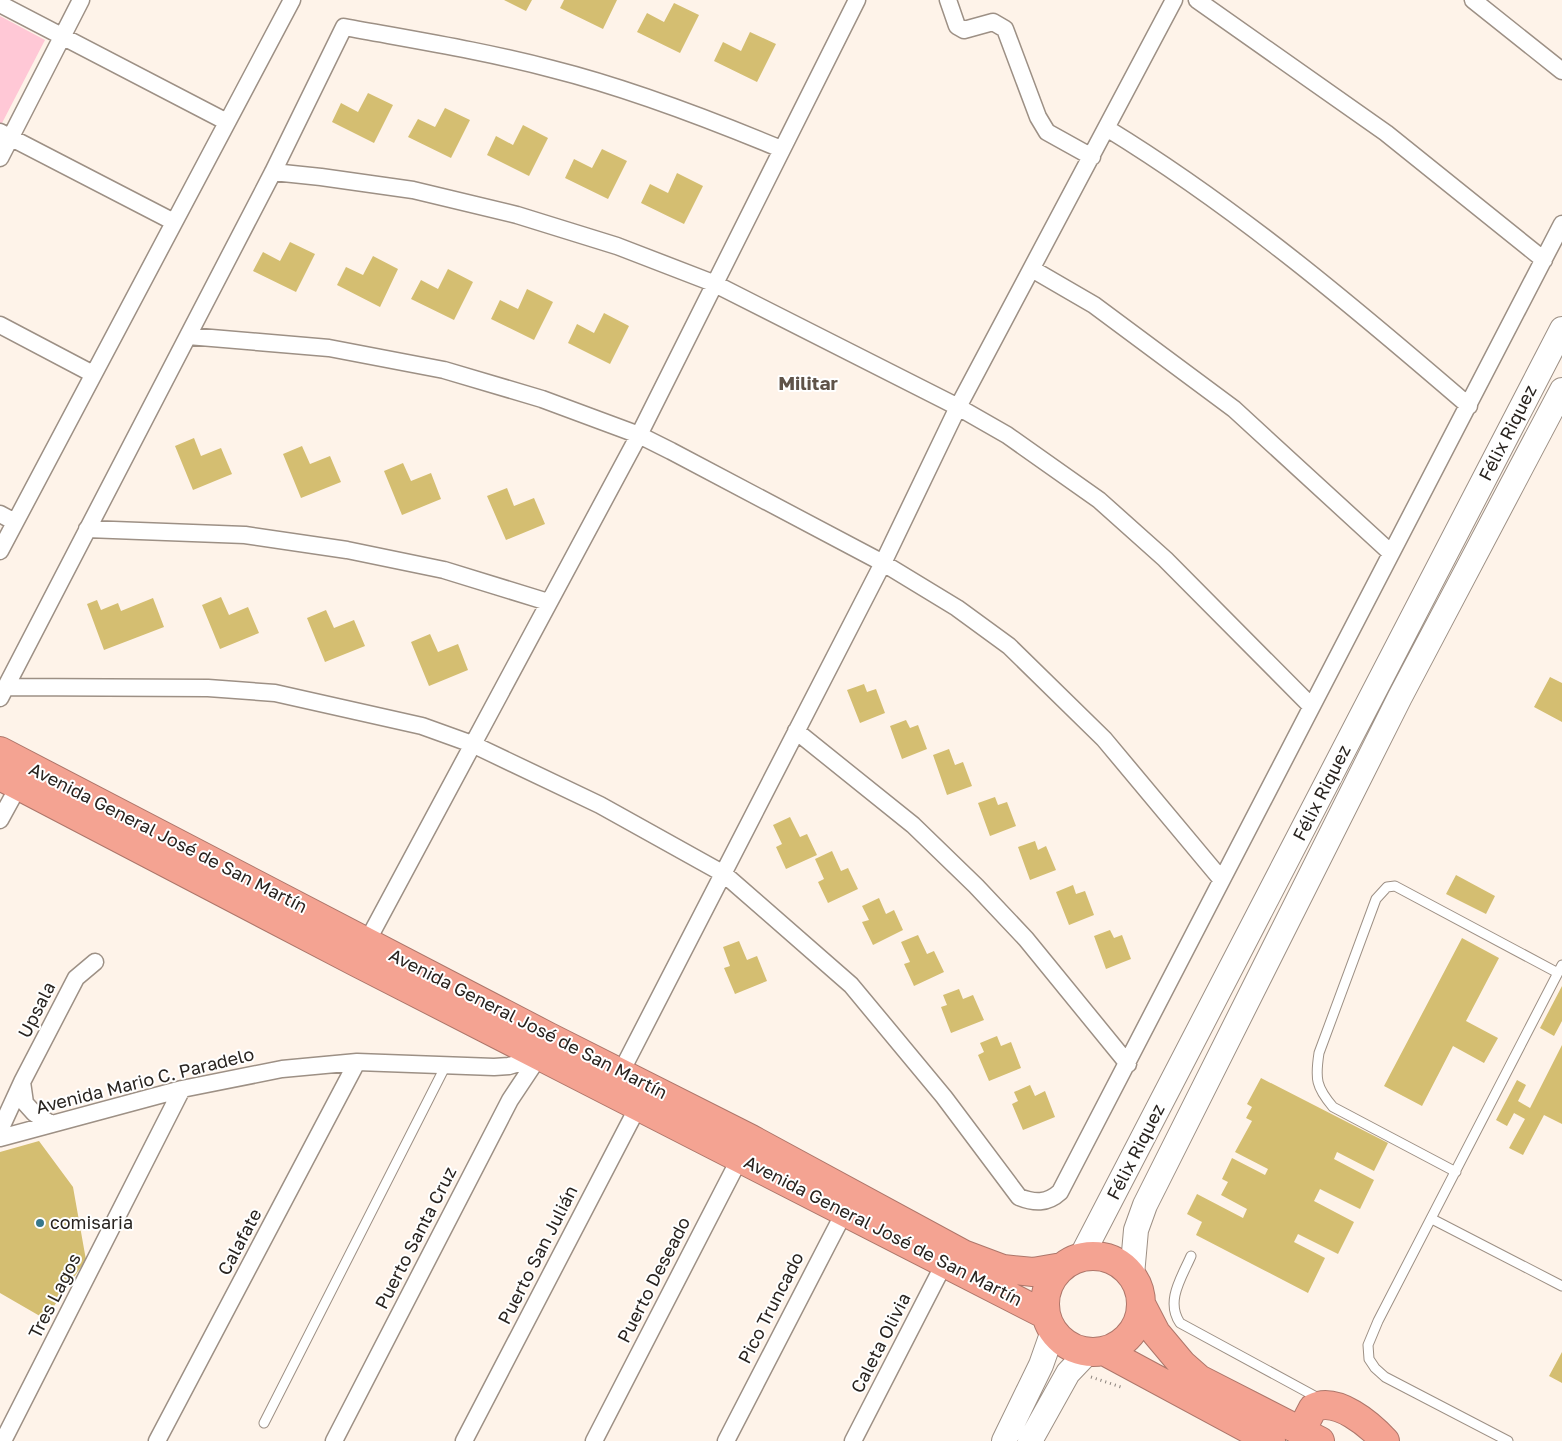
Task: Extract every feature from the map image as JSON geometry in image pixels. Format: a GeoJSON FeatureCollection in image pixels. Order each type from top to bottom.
{"type":"FeatureCollection","features":[{"type":"Feature","properties":{"kind":"highway","name":"Avenida General José de San Martín"},"geometry":{"type":"LineString","coordinates":[[0,751],[16,776],[849,1203],[963,1254],[1004,1269],[1033,1272],[1072,1262],[1106,1258],[1120,1264],[1132,1275]]}},
{"type":"Feature","properties":{"kind":"highway","name":"Avenida General José de San Martín"},"geometry":{"type":"LineString","coordinates":[[544,1047],[588,1056],[621,1072],[643,1096]]}},
{"type":"Feature","properties":{"kind":"highway","name":"Avenida General José de San Martín"},"geometry":{"type":"LineString","coordinates":[[849,1203],[944,1264],[1049,1323],[1068,1345],[1096,1352],[1271,1441]]}},
{"type":"Feature","properties":{"kind":"highway","name":"Avenida General José de San Martín"},"geometry":{"type":"LineString","coordinates":[[1049,1323],[1044,1301],[1047,1288],[1072,1262]]}},
{"type":"Feature","properties":{"kind":"highway"},"geometry":{"type":"LineString","coordinates":[[1096,1352],[1119,1345],[1131,1334],[1138,1320],[1141,1304],[1139,1289],[1132,1275]]}},
{"type":"Feature","properties":{"kind":"highway"},"geometry":{"type":"LineString","coordinates":[[1141,1304],[1156,1333],[1182,1364],[1200,1379],[1312,1420],[1361,1420],[1386,1441]]}},
{"type":"Feature","properties":{"kind":"street"},"geometry":{"type":"LineString","coordinates":[[0,158],[5,135],[62,37],[81,0]]}},
{"type":"Feature","properties":{"kind":"street"},"geometry":{"type":"LineString","coordinates":[[0,551],[292,0]]}},
{"type":"Feature","properties":{"kind":"street"},"geometry":{"type":"LineString","coordinates":[[361,952],[639,435],[781,149],[858,0]]}},
{"type":"Feature","properties":{"kind":"street"},"geometry":{"type":"LineString","coordinates":[[948,0],[957,26],[964,30],[993,22],[1005,29],[1038,117],[1046,132],[1092,157]]}},
{"type":"Feature","properties":{"kind":"street"},"geometry":{"type":"LineString","coordinates":[[621,1072],[883,563],[958,407],[1108,129],[1174,0]]}},
{"type":"Feature","properties":{"kind":"street"},"geometry":{"type":"LineString","coordinates":[[1197,0],[1386,133],[1544,260]]}},
{"type":"Feature","properties":{"kind":"street"},"geometry":{"type":"LineString","coordinates":[[1473,0],[1562,71]]}},
{"type":"Feature","properties":{"kind":"street"},"geometry":{"type":"LineString","coordinates":[[0,4],[227,122]]}},
{"type":"Feature","properties":{"kind":"street"},"geometry":{"type":"LineString","coordinates":[[781,149],[716,122],[554,69],[489,54],[344,27],[273,172],[3,692],[208,688],[274,693],[422,726],[472,744],[600,805],[724,874],[851,985],[944,1097],[1019,1197],[1032,1202],[1053,1198],[1060,1192],[1562,224]]}},
{"type":"Feature","properties":{"kind":"street"},"geometry":{"type":"LineString","coordinates":[[1108,129],[1159,160],[1302,267],[1469,406]]}},
{"type":"Feature","properties":{"kind":"street"},"geometry":{"type":"LineString","coordinates":[[5,135],[174,222]]}},
{"type":"Feature","properties":{"kind":"street"},"geometry":{"type":"LineString","coordinates":[[273,172],[413,190],[516,215],[617,246],[714,283],[958,407],[1028,449],[1098,500],[1165,559],[1311,706]]}},
{"type":"Feature","properties":{"kind":"street"},"geometry":{"type":"LineString","coordinates":[[1032,269],[1094,305],[1156,348],[1234,409],[1392,553]]}},
{"type":"Feature","properties":{"kind":"street"},"geometry":{"type":"LineString","coordinates":[[0,325],[93,374]]}},
{"type":"Feature","properties":{"kind":"street","name":"Félix Riquez"},"geometry":{"type":"LineString","coordinates":[[1072,1262],[1562,329]]}},
{"type":"Feature","properties":{"kind":"street"},"geometry":{"type":"LineString","coordinates":[[188,336],[329,348],[444,370],[542,399],[639,435],[883,563],[957,608],[1009,646],[1104,739],[1221,879]]}},
{"type":"Feature","properties":{"kind":"street","name":"Félix Riquez"},"geometry":{"type":"LineString","coordinates":[[1132,1275],[1136,1230],[1145,1205],[1400,697],[1562,390]]}},
{"type":"Feature","properties":{"kind":"street"},"geometry":{"type":"LineString","coordinates":[[0,514],[15,522]]}},
{"type":"Feature","properties":{"kind":"street"},"geometry":{"type":"LineString","coordinates":[[87,529],[245,535],[347,550],[444,570],[548,602]]}},
{"type":"Feature","properties":{"kind":"street"},"geometry":{"type":"LineString","coordinates":[[796,732],[913,825],[976,886],[1026,939],[1128,1064]]}},
{"type":"Feature","properties":{"kind":"street"},"geometry":{"type":"LineString","coordinates":[[0,820],[16,776]]}},
{"type":"Feature","properties":{"kind":"street","name":"Upsala"},"geometry":{"type":"LineString","coordinates":[[0,1130],[22,1082],[76,978],[95,962]]}},
{"type":"Feature","properties":{"kind":"street","name":"Avenida Mario C. Paradelo"},"geometry":{"type":"LineString","coordinates":[[0,1138],[182,1089],[282,1070],[358,1062],[502,1067],[544,1047]]}},
{"type":"Feature","properties":{"kind":"street","name":"Puerto Santa Cruz"},"geometry":{"type":"LineString","coordinates":[[334,1441],[510,1100],[544,1047]]}},
{"type":"Feature","properties":{"kind":"street","name":"Calafate"},"geometry":{"type":"LineString","coordinates":[[164,1439],[358,1062]]}},
{"type":"Feature","properties":{"kind":"street"},"geometry":{"type":"LineString","coordinates":[[22,1082],[25,1103],[34,1113],[51,1124]]}},
{"type":"Feature","properties":{"kind":"street","name":"Tres Lagos"},"geometry":{"type":"LineString","coordinates":[[3,1441],[182,1089]]}},
{"type":"Feature","properties":{"kind":"street","name":"Puerto San Julián"},"geometry":{"type":"LineString","coordinates":[[464,1441],[643,1096]]}},
{"type":"Feature","properties":{"kind":"street","name":"Puerto Deseado"},"geometry":{"type":"LineString","coordinates":[[594,1441],[745,1149]]}},
{"type":"Feature","properties":{"kind":"street","name":"Pico Truncado"},"geometry":{"type":"LineString","coordinates":[[726,1441],[849,1203]]}},
{"type":"Feature","properties":{"kind":"street","name":"Caleta Olivia"},"geometry":{"type":"LineString","coordinates":[[853,1441],[944,1264]]}},
{"type":"Feature","properties":{"kind":"street"},"geometry":{"type":"LineString","coordinates":[[1004,1441],[1042,1364],[1049,1323]]}},
{"type":"Feature","properties":{"kind":"street"},"geometry":{"type":"LineString","coordinates":[[1030,1441],[1068,1373],[1096,1352]]}},
{"type":"Feature","properties":{"kind":"lane"},"geometry":{"type":"LineString","coordinates":[[1456,1172],[1333,1107],[1320,1092],[1316,1074],[1319,1053],[1376,899],[1387,887],[1396,886],[1560,969],[1432,1219],[1378,1321],[1368,1345],[1369,1359],[1385,1377],[1508,1441]]}},
{"type":"Feature","properties":{"kind":"lane"},"geometry":{"type":"LineString","coordinates":[[264,1423],[446,1065]]}},
{"type":"Feature","properties":{"kind":"lane"},"geometry":{"type":"LineString","coordinates":[[1432,1219],[1562,1286]]}},
{"type":"Feature","properties":{"kind":"lane"},"geometry":{"type":"LineString","coordinates":[[1191,1256],[1174,1301],[1174,1314],[1180,1323],[1312,1420]]}},
{"type":"Feature","properties":{"kind":"path"},"geometry":{"type":"LineString","coordinates":[[1068,1373],[1095,1378],[1122,1387]]}},
{"type":"Feature","properties":{"kind":"shaded area"},"geometry":{"type":"Polygon","coordinates":[[[0,16],[45,40],[1,125],[0,124],[0,16]]]}},
{"type":"Feature","properties":{"kind":"building"},"geometry":{"type":"Polygon","coordinates":[[[504,0],[532,0],[526,11],[504,0]]]}},
{"type":"Feature","properties":{"kind":"building"},"geometry":{"type":"Polygon","coordinates":[[[564,0],[617,0],[603,29],[560,8],[564,0]]]}},
{"type":"Feature","properties":{"kind":"building"},"geometry":{"type":"Polygon","coordinates":[[[674,3],[699,15],[680,53],[637,32],[647,13],[664,22],[674,3]]]}},
{"type":"Feature","properties":{"kind":"building"},"geometry":{"type":"Polygon","coordinates":[[[750,32],[776,44],[757,82],[714,61],[723,42],[741,51],[750,32]]]}},
{"type":"Feature","properties":{"kind":"building"},"geometry":{"type":"Polygon","coordinates":[[[368,93],[393,105],[374,143],[332,122],[341,103],[358,112],[368,93]]]}},
{"type":"Feature","properties":{"kind":"building"},"geometry":{"type":"Polygon","coordinates":[[[445,108],[470,120],[451,158],[408,137],[418,119],[435,127],[445,108]]]}},
{"type":"Feature","properties":{"kind":"building"},"geometry":{"type":"Polygon","coordinates":[[[523,125],[548,138],[529,176],[487,155],[496,136],[513,145],[523,125]]]}},
{"type":"Feature","properties":{"kind":"building"},"geometry":{"type":"Polygon","coordinates":[[[602,149],[627,161],[608,199],[565,178],[574,159],[592,168],[602,149]]]}},
{"type":"Feature","properties":{"kind":"building"},"geometry":{"type":"Polygon","coordinates":[[[677,173],[703,186],[684,224],[641,203],[650,184],[668,193],[677,173]]]}},
{"type":"Feature","properties":{"kind":"building"},"geometry":{"type":"Polygon","coordinates":[[[290,242],[315,254],[296,292],[253,271],[263,252],[280,261],[290,242]]]}},
{"type":"Feature","properties":{"kind":"building"},"geometry":{"type":"Polygon","coordinates":[[[373,256],[398,269],[380,307],[337,285],[346,267],[363,275],[373,256]]]}},
{"type":"Feature","properties":{"kind":"building"},"geometry":{"type":"Polygon","coordinates":[[[448,269],[473,282],[454,320],[411,299],[421,280],[438,289],[448,269]]]}},
{"type":"Feature","properties":{"kind":"building"},"geometry":{"type":"Polygon","coordinates":[[[527,289],[553,302],[534,340],[491,319],[500,300],[518,309],[527,289]]]}},
{"type":"Feature","properties":{"kind":"building"},"geometry":{"type":"Polygon","coordinates":[[[604,313],[629,326],[610,364],[568,343],[577,324],[594,333],[604,313]]]}},
{"type":"Feature","properties":{"kind":"building"},"geometry":{"type":"Polygon","coordinates":[[[194,438],[201,456],[221,448],[232,474],[193,490],[175,446],[194,438]]]}},
{"type":"Feature","properties":{"kind":"building"},"geometry":{"type":"Polygon","coordinates":[[[302,446],[310,464],[330,456],[341,482],[301,498],[283,454],[302,446]]]}},
{"type":"Feature","properties":{"kind":"building"},"geometry":{"type":"Polygon","coordinates":[[[403,463],[411,481],[431,473],[441,499],[402,515],[384,471],[403,463]]]}},
{"type":"Feature","properties":{"kind":"building"},"geometry":{"type":"Polygon","coordinates":[[[507,488],[514,506],[534,498],[545,524],[506,540],[487,496],[507,488]]]}},
{"type":"Feature","properties":{"kind":"building"},"geometry":{"type":"Polygon","coordinates":[[[221,597],[229,615],[248,607],[259,633],[220,649],[202,605],[221,597]]]}},
{"type":"Feature","properties":{"kind":"building"},"geometry":{"type":"Polygon","coordinates":[[[153,598],[164,627],[104,650],[87,604],[97,600],[101,610],[118,603],[121,611],[153,598]]]}},
{"type":"Feature","properties":{"kind":"building"},"geometry":{"type":"Polygon","coordinates":[[[326,610],[334,628],[354,620],[365,646],[325,662],[307,618],[326,610]]]}},
{"type":"Feature","properties":{"kind":"building"},"geometry":{"type":"Polygon","coordinates":[[[430,634],[438,652],[458,644],[468,670],[429,686],[411,642],[430,634]]]}},
{"type":"Feature","properties":{"kind":"building"},"geometry":{"type":"Polygon","coordinates":[[[1550,677],[1562,683],[1562,722],[1534,707],[1550,677]]]}},
{"type":"Feature","properties":{"kind":"building"},"geometry":{"type":"Polygon","coordinates":[[[864,684],[867,692],[876,689],[885,713],[860,723],[847,690],[864,684]]]}},
{"type":"Feature","properties":{"kind":"building"},"geometry":{"type":"Polygon","coordinates":[[[906,720],[910,728],[918,725],[927,749],[902,759],[890,726],[906,720]]]}},
{"type":"Feature","properties":{"kind":"building"},"geometry":{"type":"Polygon","coordinates":[[[949,749],[955,765],[963,762],[972,786],[947,795],[933,755],[949,749]]]}},
{"type":"Feature","properties":{"kind":"building"},"geometry":{"type":"Polygon","coordinates":[[[995,797],[998,805],[1007,802],[1016,826],[990,836],[978,803],[995,797]]]}},
{"type":"Feature","properties":{"kind":"building"},"geometry":{"type":"Polygon","coordinates":[[[790,817],[800,837],[807,834],[817,855],[786,869],[776,847],[782,844],[773,825],[790,817]]]}},
{"type":"Feature","properties":{"kind":"building"},"geometry":{"type":"Polygon","coordinates":[[[1035,841],[1038,850],[1046,846],[1056,870],[1030,880],[1018,847],[1035,841]]]}},
{"type":"Feature","properties":{"kind":"building"},"geometry":{"type":"Polygon","coordinates":[[[832,851],[841,871],[848,868],[858,889],[828,903],[818,882],[824,879],[815,859],[832,851]]]}},
{"type":"Feature","properties":{"kind":"building"},"geometry":{"type":"Polygon","coordinates":[[[1456,875],[1495,896],[1486,914],[1446,894],[1456,875]]]}},
{"type":"Feature","properties":{"kind":"building"},"geometry":{"type":"Polygon","coordinates":[[[1073,885],[1076,894],[1085,891],[1094,915],[1069,925],[1056,892],[1073,885]]]}},
{"type":"Feature","properties":{"kind":"building"},"geometry":{"type":"Polygon","coordinates":[[[879,898],[886,914],[894,910],[903,930],[873,945],[862,922],[869,920],[862,906],[879,898]]]}},
{"type":"Feature","properties":{"kind":"building"},"geometry":{"type":"Polygon","coordinates":[[[1110,930],[1114,938],[1122,935],[1131,959],[1106,969],[1094,936],[1110,930]]]}},
{"type":"Feature","properties":{"kind":"building"},"geometry":{"type":"Polygon","coordinates":[[[918,935],[927,954],[934,951],[944,972],[914,986],[904,964],[910,962],[901,942],[918,935]]]}},
{"type":"Feature","properties":{"kind":"building"},"geometry":{"type":"Polygon","coordinates":[[[1462,938],[1499,958],[1466,1021],[1498,1038],[1484,1063],[1453,1046],[1422,1106],[1384,1086],[1462,938]]]}},
{"type":"Feature","properties":{"kind":"building"},"geometry":{"type":"Polygon","coordinates":[[[739,941],[747,960],[757,956],[767,981],[735,994],[724,968],[730,966],[723,947],[739,941]]]}},
{"type":"Feature","properties":{"kind":"building"},"geometry":{"type":"Polygon","coordinates":[[[1562,986],[1562,1021],[1554,1036],[1540,1028],[1562,986]]]}},
{"type":"Feature","properties":{"kind":"building"},"geometry":{"type":"Polygon","coordinates":[[[959,989],[963,999],[973,995],[984,1020],[951,1033],[941,1007],[947,1005],[943,995],[959,989]]]}},
{"type":"Feature","properties":{"kind":"building"},"geometry":{"type":"Polygon","coordinates":[[[997,1036],[1001,1046],[1011,1042],[1021,1068],[989,1081],[978,1055],[984,1052],[980,1043],[997,1036]]]}},
{"type":"Feature","properties":{"kind":"building"},"geometry":{"type":"Polygon","coordinates":[[[1562,1045],[1562,1124],[1544,1115],[1523,1155],[1509,1148],[1525,1119],[1514,1113],[1507,1126],[1496,1120],[1517,1080],[1526,1085],[1518,1101],[1530,1108],[1562,1045]]]}},
{"type":"Feature","properties":{"kind":"building"},"geometry":{"type":"Polygon","coordinates":[[[1261,1078],[1388,1143],[1374,1171],[1337,1152],[1334,1159],[1374,1180],[1360,1209],[1320,1189],[1314,1201],[1354,1222],[1338,1254],[1298,1234],[1294,1242],[1325,1258],[1308,1293],[1196,1235],[1202,1222],[1187,1214],[1197,1194],[1243,1218],[1247,1209],[1221,1195],[1228,1182],[1222,1179],[1232,1158],[1265,1175],[1268,1169],[1235,1152],[1252,1121],[1246,1118],[1252,1107],[1247,1104],[1261,1078]]]}},
{"type":"Feature","properties":{"kind":"building"},"geometry":{"type":"Polygon","coordinates":[[[1030,1085],[1035,1096],[1045,1091],[1055,1117],[1023,1130],[1012,1104],[1018,1101],[1014,1092],[1030,1085]]]}},
{"type":"Feature","properties":{"kind":"building","name":"comisaria"},"geometry":{"type":"Polygon","coordinates":[[[39,1141],[73,1187],[86,1260],[45,1319],[0,1293],[0,1152],[39,1141]]]}},
{"type":"Feature","properties":{"kind":"building"},"geometry":{"type":"Polygon","coordinates":[[[1562,1352],[1562,1383],[1549,1376],[1562,1352]]]}},
{"type":"Feature","properties":{"kind":"place","name":"comisaria"},"geometry":{"type":"Point","coordinates":[40,1223]}},
{"type":"Feature","properties":{"kind":"district","name":"Militar"},"geometry":{"type":"Point","coordinates":[808,383]}}]}
